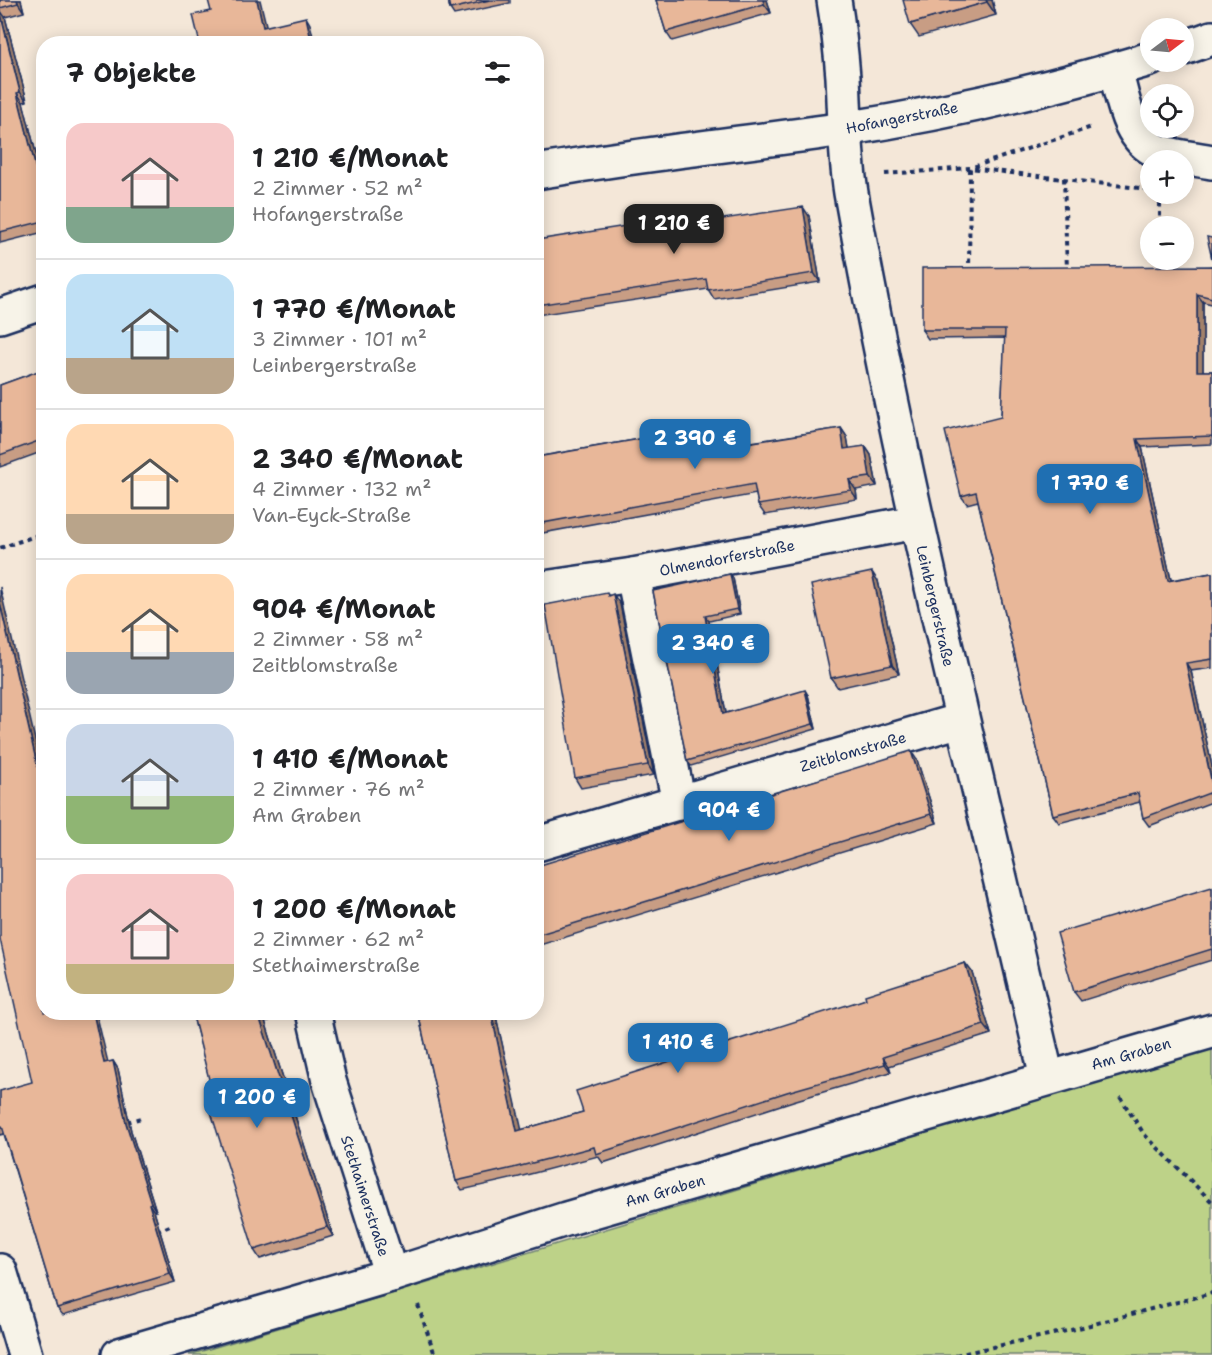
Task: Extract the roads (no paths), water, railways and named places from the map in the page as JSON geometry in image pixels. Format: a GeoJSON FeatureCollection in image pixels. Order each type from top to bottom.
{"type":"FeatureCollection","features":[{"type":"Feature","properties":{"kind":"street","name":"Leinbergerstraße"},"geometry":{"type":"LineString","coordinates":[[834,0],[843,77],[849,177],[916,522],[1047,1078]]}},
{"type":"Feature","properties":{"kind":"street"},"geometry":{"type":"LineString","coordinates":[[1194,44],[1212,38]]}},
{"type":"Feature","properties":{"kind":"street","name":"Hofangerstraße"},"geometry":{"type":"LineString","coordinates":[[544,171],[845,129],[1005,98],[1140,62]]}},
{"type":"Feature","properties":{"kind":"street"},"geometry":{"type":"LineString","coordinates":[[1115,70],[1127,116],[1139,137],[1156,150],[1212,162]]}},
{"type":"Feature","properties":{"kind":"street"},"geometry":{"type":"LineString","coordinates":[[0,316],[36,304]]}},
{"type":"Feature","properties":{"kind":"street","name":"Olmendorferstraße"},"geometry":{"type":"LineString","coordinates":[[544,588],[633,575],[916,522]]}},
{"type":"Feature","properties":{"kind":"street"},"geometry":{"type":"LineString","coordinates":[[633,575],[678,803]]}},
{"type":"Feature","properties":{"kind":"street","name":"Zeitblomstraße"},"geometry":{"type":"LineString","coordinates":[[544,842],[961,720]]}},
{"type":"Feature","properties":{"kind":"street","name":"Stethaimerstraße"},"geometry":{"type":"LineString","coordinates":[[315,1020],[329,1081],[391,1275]]}},
{"type":"Feature","properties":{"kind":"street","name":"Am Graben"},"geometry":{"type":"LineString","coordinates":[[119,1355],[391,1275],[578,1216],[1212,1031]]}},
{"type":"Feature","properties":{"kind":"street"},"geometry":{"type":"LineString","coordinates":[[0,1271],[25,1355]]}}]}
